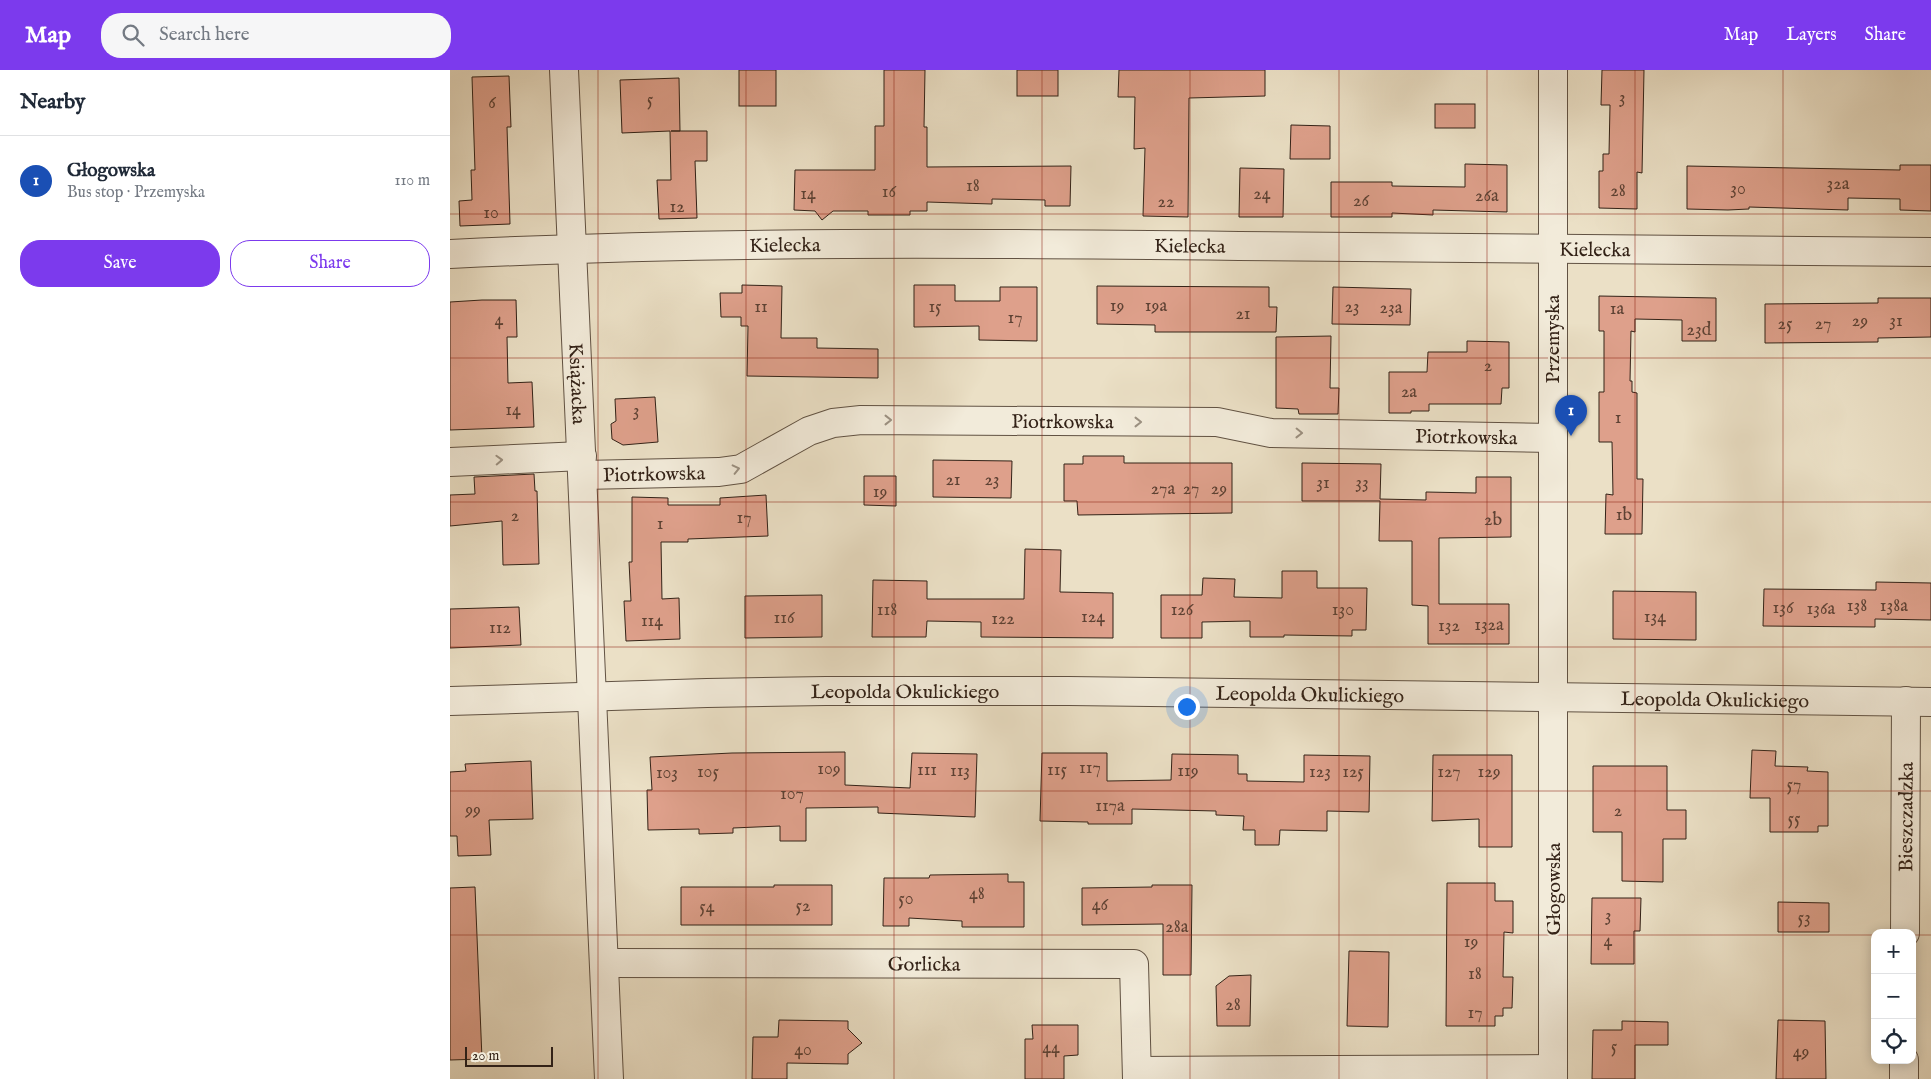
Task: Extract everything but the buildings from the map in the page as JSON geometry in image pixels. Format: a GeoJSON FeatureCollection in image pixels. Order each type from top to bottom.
{"type":"FeatureCollection","features":[{"type":"Feature","properties":{"kind":"street","name":"Książacka"},"geometry":{"type":"LineString","coordinates":[[564,70],[593,696]]}},
{"type":"Feature","properties":{"kind":"street","name":"Przemyska"},"geometry":{"type":"LineString","coordinates":[[1552,698],[1553,70]]}},
{"type":"Feature","properties":{"kind":"street","name":"Kielecka"},"geometry":{"type":"LineString","coordinates":[[450,254],[572,248],[696,245],[1069,244],[1931,252]]}},
{"type":"Feature","properties":{"kind":"street","name":"Piotrkowska"},"geometry":{"type":"LineString","coordinates":[[450,462],[583,465],[719,472],[741,469],[809,431],[833,423],[861,420],[1217,422],[1271,433],[1552,438]]}},
{"type":"Feature","properties":{"kind":"street","name":"Leopolda Okulickiego"},"geometry":{"type":"LineString","coordinates":[[450,701],[826,691],[1050,691],[1918,701]]}},
{"type":"Feature","properties":{"kind":"street"},"geometry":{"type":"LineString","coordinates":[[593,696],[609,1079]]}},
{"type":"Feature","properties":{"kind":"street","name":"Głogowska"},"geometry":{"type":"LineString","coordinates":[[1552,698],[1553,1074]]}},
{"type":"Feature","properties":{"kind":"street","name":"Bieszczadzka"},"geometry":{"type":"LineString","coordinates":[[1905,929],[1918,701]]}},
{"type":"Feature","properties":{"kind":"street","name":"Gorlicka"},"geometry":{"type":"LineString","coordinates":[[605,963],[1134,964],[1137,1075],[1553,1074]]}},
{"type":"Feature","properties":{"kind":"street"},"geometry":{"type":"LineString","coordinates":[[1904,1064],[1904,1079]]}},
{"type":"Feature","properties":{"kind":"place","name":"Głogowska"},"geometry":{"type":"Point","coordinates":[1571,436]}}]}
